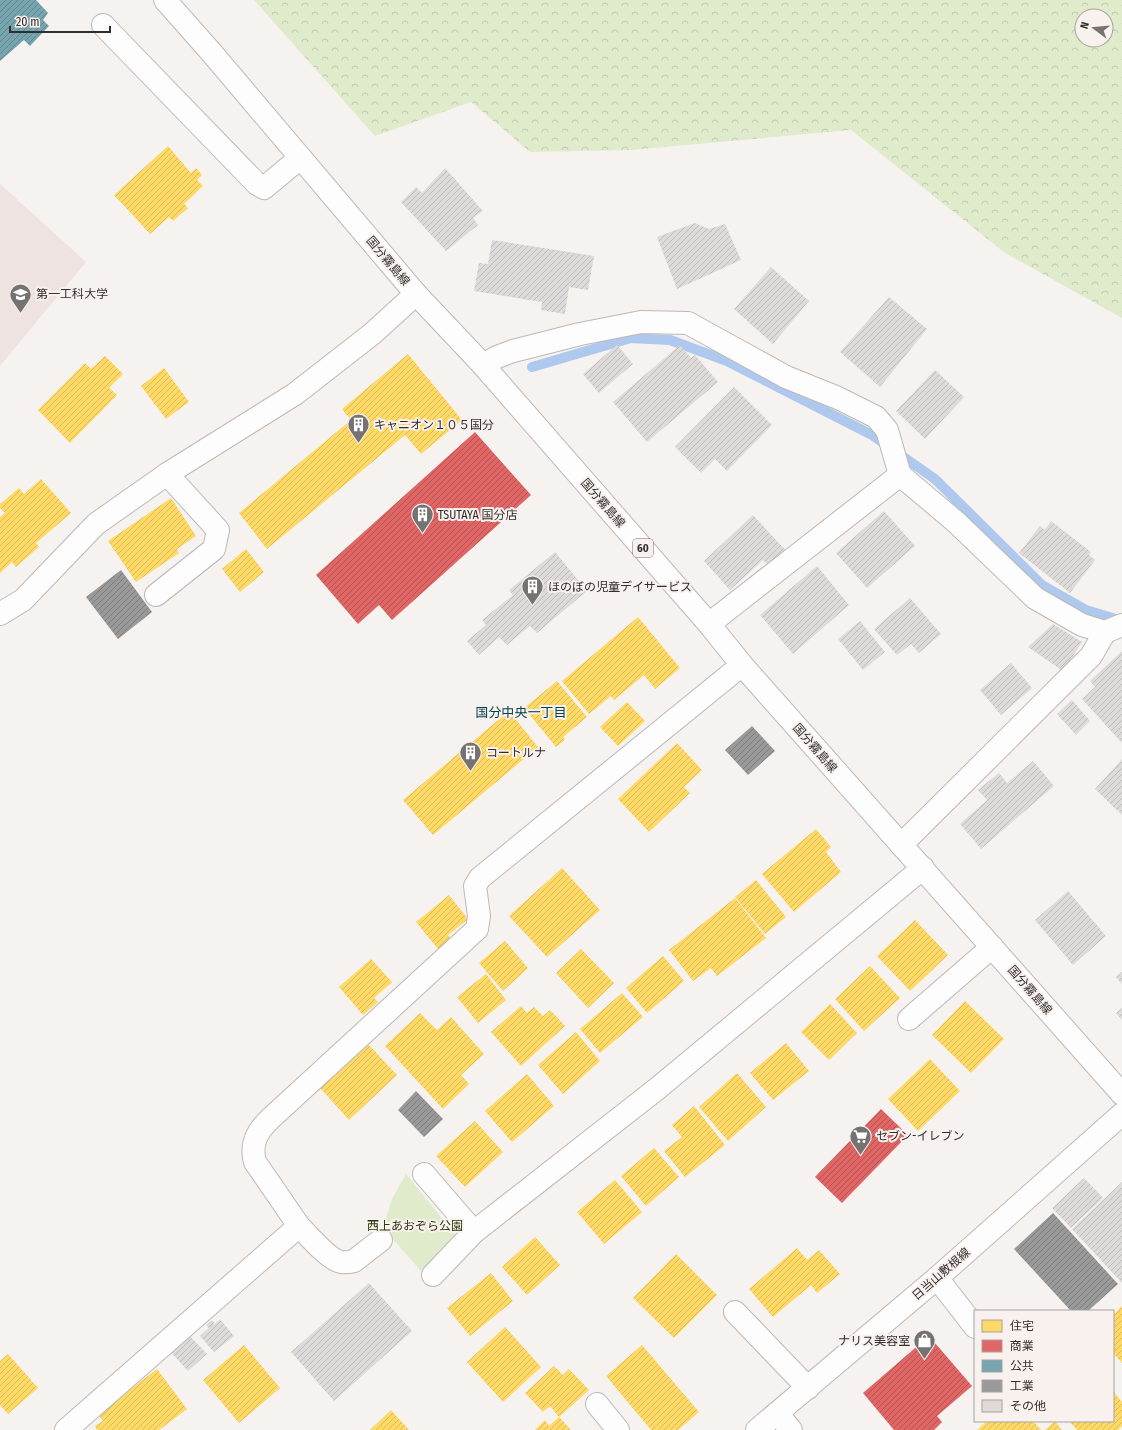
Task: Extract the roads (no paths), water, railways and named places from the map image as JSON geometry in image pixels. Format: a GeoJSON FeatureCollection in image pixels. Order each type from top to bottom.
{"type":"FeatureCollection","features":[{"type":"Feature","properties":{"kind":"street","name":"国分霧島線"},"geometry":{"type":"LineString","coordinates":[[165,0],[211,52],[416,294],[483,365],[709,624],[742,665],[1122,1094]]}},
{"type":"Feature","properties":{"kind":"street"},"geometry":{"type":"LineString","coordinates":[[103,25],[256,184],[264,188],[300,158]]}},
{"type":"Feature","properties":{"kind":"street"},"geometry":{"type":"LineString","coordinates":[[0,614],[23,600],[96,524],[168,474],[295,394],[372,334],[416,294]]}},
{"type":"Feature","properties":{"kind":"street"},"geometry":{"type":"LineString","coordinates":[[483,365],[497,357],[513,351],[580,334],[641,322],[688,323],[786,377],[838,398],[876,417],[887,430],[899,472],[956,522],[1035,598],[1082,625],[1114,628]]}},
{"type":"Feature","properties":{"kind":"street"},"geometry":{"type":"LineString","coordinates":[[709,624],[899,472]]}},
{"type":"Feature","properties":{"kind":"street"},"geometry":{"type":"LineString","coordinates":[[156,595],[214,549],[218,530],[168,474]]}},
{"type":"Feature","properties":{"kind":"street"},"geometry":{"type":"LineString","coordinates":[[901,845],[1091,656],[1114,628]]}},
{"type":"Feature","properties":{"kind":"street"},"geometry":{"type":"LineString","coordinates":[[381,1240],[354,1261],[350,1262],[341,1262],[321,1248],[299,1226],[255,1162],[253,1146],[258,1132],[271,1118],[477,929],[479,916],[475,886],[480,878],[742,665]]}},
{"type":"Feature","properties":{"kind":"street"},"geometry":{"type":"LineString","coordinates":[[433,1275],[474,1232],[658,1088],[923,868]]}},
{"type":"Feature","properties":{"kind":"street"},"geometry":{"type":"LineString","coordinates":[[909,1019],[992,947]]}},
{"type":"Feature","properties":{"kind":"street","name":"日当山敷根線"},"geometry":{"type":"LineString","coordinates":[[757,1430],[937,1278],[1122,1114]]}},
{"type":"Feature","properties":{"kind":"street"},"geometry":{"type":"LineString","coordinates":[[424,1174],[474,1232]]}},
{"type":"Feature","properties":{"kind":"street"},"geometry":{"type":"LineString","coordinates":[[66,1430],[299,1226]]}},
{"type":"Feature","properties":{"kind":"street"},"geometry":{"type":"LineString","coordinates":[[937,1278],[974,1326]]}},
{"type":"Feature","properties":{"kind":"street"},"geometry":{"type":"LineString","coordinates":[[735,1312],[808,1388]]}},
{"type":"Feature","properties":{"kind":"street"},"geometry":{"type":"LineString","coordinates":[[597,1404],[618,1430]]}},
{"type":"Feature","properties":{"kind":"street"},"geometry":{"type":"LineString","coordinates":[[777,1413],[791,1430]]}},
{"type":"Feature","properties":{"kind":"waterway"},"geometry":{"type":"LineString","coordinates":[[532,367],[631,338],[670,340],[727,361],[872,435],[935,479],[1042,585],[1086,610],[1122,621]]}},
{"type":"Feature","properties":{"kind":"place","name":"第一工科大学"},"geometry":{"type":"Point","coordinates":[21,314]}},
{"type":"Feature","properties":{"kind":"place","name":"キャニオン１０５国分"},"geometry":{"type":"Point","coordinates":[358,444]}},
{"type":"Feature","properties":{"kind":"place","name":"TSUTAYA 国分店"},"geometry":{"type":"Point","coordinates":[423,534]}},
{"type":"Feature","properties":{"kind":"place","name":"ほのぼの児童デイサービス"},"geometry":{"type":"Point","coordinates":[533,606]}},
{"type":"Feature","properties":{"kind":"place","name":"コートルナ"},"geometry":{"type":"Point","coordinates":[471,772]}},
{"type":"Feature","properties":{"kind":"place","name":"セブン-イレブン"},"geometry":{"type":"Point","coordinates":[861,1156]}},
{"type":"Feature","properties":{"kind":"place","name":"ナリス美容室"},"geometry":{"type":"Point","coordinates":[925,1360]}},
{"type":"Feature","properties":{"kind":"district","name":"国分中央一丁目"},"geometry":{"type":"Point","coordinates":[521,712]}},
{"type":"Feature","properties":{"kind":"park label","name":"西上あおぞら公園"},"geometry":{"type":"Point","coordinates":[415,1226]}}]}
